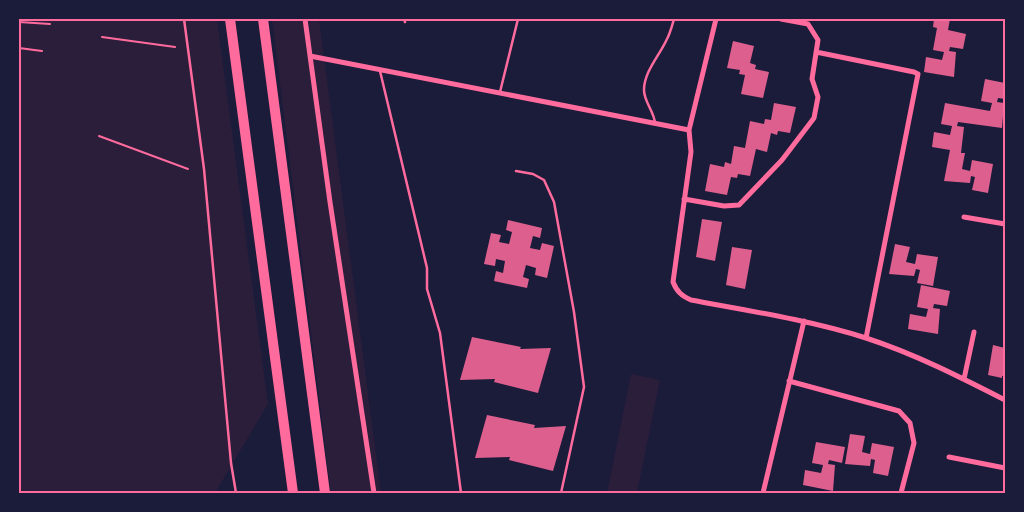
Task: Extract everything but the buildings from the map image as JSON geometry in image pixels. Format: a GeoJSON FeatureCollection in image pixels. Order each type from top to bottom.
{"type":"FeatureCollection","features":[{"type":"Feature","properties":{"kind":"highway"},"geometry":{"type":"LineString","coordinates":[[230,19],[293,493]]}},
{"type":"Feature","properties":{"kind":"highway"},"geometry":{"type":"LineString","coordinates":[[263,19],[325,493]]}},
{"type":"Feature","properties":{"kind":"street"},"geometry":{"type":"LineString","coordinates":[[305,19],[330,202],[374,493]]}},
{"type":"Feature","properties":{"kind":"street"},"geometry":{"type":"LineString","coordinates":[[716,19],[689,130],[691,152],[673,282],[682,296],[691,300],[804,321],[866,338],[922,360],[1005,400]]}},
{"type":"Feature","properties":{"kind":"street"},"geometry":{"type":"LineString","coordinates":[[684,199],[724,206],[739,205],[782,160],[814,118],[818,97],[812,79],[818,40],[808,24],[781,19]]}},
{"type":"Feature","properties":{"kind":"street"},"geometry":{"type":"LineString","coordinates":[[816,52],[918,74],[866,338]]}},
{"type":"Feature","properties":{"kind":"street"},"geometry":{"type":"LineString","coordinates":[[310,56],[689,130]]}},
{"type":"Feature","properties":{"kind":"street"},"geometry":{"type":"LineString","coordinates":[[964,217],[1005,224]]}},
{"type":"Feature","properties":{"kind":"street"},"geometry":{"type":"LineString","coordinates":[[764,493],[804,321]]}},
{"type":"Feature","properties":{"kind":"street"},"geometry":{"type":"LineString","coordinates":[[964,379],[974,332]]}},
{"type":"Feature","properties":{"kind":"street"},"geometry":{"type":"LineString","coordinates":[[789,381],[899,411],[910,423],[914,443],[901,493]]}},
{"type":"Feature","properties":{"kind":"street"},"geometry":{"type":"LineString","coordinates":[[949,457],[1005,468]]}},
{"type":"Feature","properties":{"kind":"lane"},"geometry":{"type":"LineString","coordinates":[[184,19],[204,169],[231,463],[236,493]]}},
{"type":"Feature","properties":{"kind":"lane"},"geometry":{"type":"LineString","coordinates":[[499,93],[518,19]]}},
{"type":"Feature","properties":{"kind":"lane"},"geometry":{"type":"LineString","coordinates":[[655,123],[654,114],[645,99],[644,89],[646,79],[667,40],[674,19]]}},
{"type":"Feature","properties":{"kind":"lane"},"geometry":{"type":"LineString","coordinates":[[380,70],[426,268],[427,288],[440,333],[461,493]]}},
{"type":"Feature","properties":{"kind":"lane"},"geometry":{"type":"LineString","coordinates":[[516,171],[533,174],[544,180],[554,202],[574,312],[584,388],[561,493]]}},
{"type":"Feature","properties":{"kind":"path"},"geometry":{"type":"LineString","coordinates":[[19,22],[50,24]]}},
{"type":"Feature","properties":{"kind":"path"},"geometry":{"type":"LineString","coordinates":[[102,37],[175,47]]}},
{"type":"Feature","properties":{"kind":"path"},"geometry":{"type":"LineString","coordinates":[[19,48],[42,52]]}},
{"type":"Feature","properties":{"kind":"path"},"geometry":{"type":"LineString","coordinates":[[99,136],[188,169]]}},
{"type":"Feature","properties":{"kind":"shaded area"},"geometry":{"type":"Polygon","coordinates":[[[19,19],[217,19],[268,404],[215,493],[19,493],[19,19]]]}},
{"type":"Feature","properties":{"kind":"shaded area"},"geometry":{"type":"Polygon","coordinates":[[[272,19],[319,19],[381,493],[331,493],[272,19]]]}},
{"type":"Feature","properties":{"kind":"shaded area"},"geometry":{"type":"Polygon","coordinates":[[[631,374],[660,380],[637,493],[607,493],[631,374]]]}}]}
